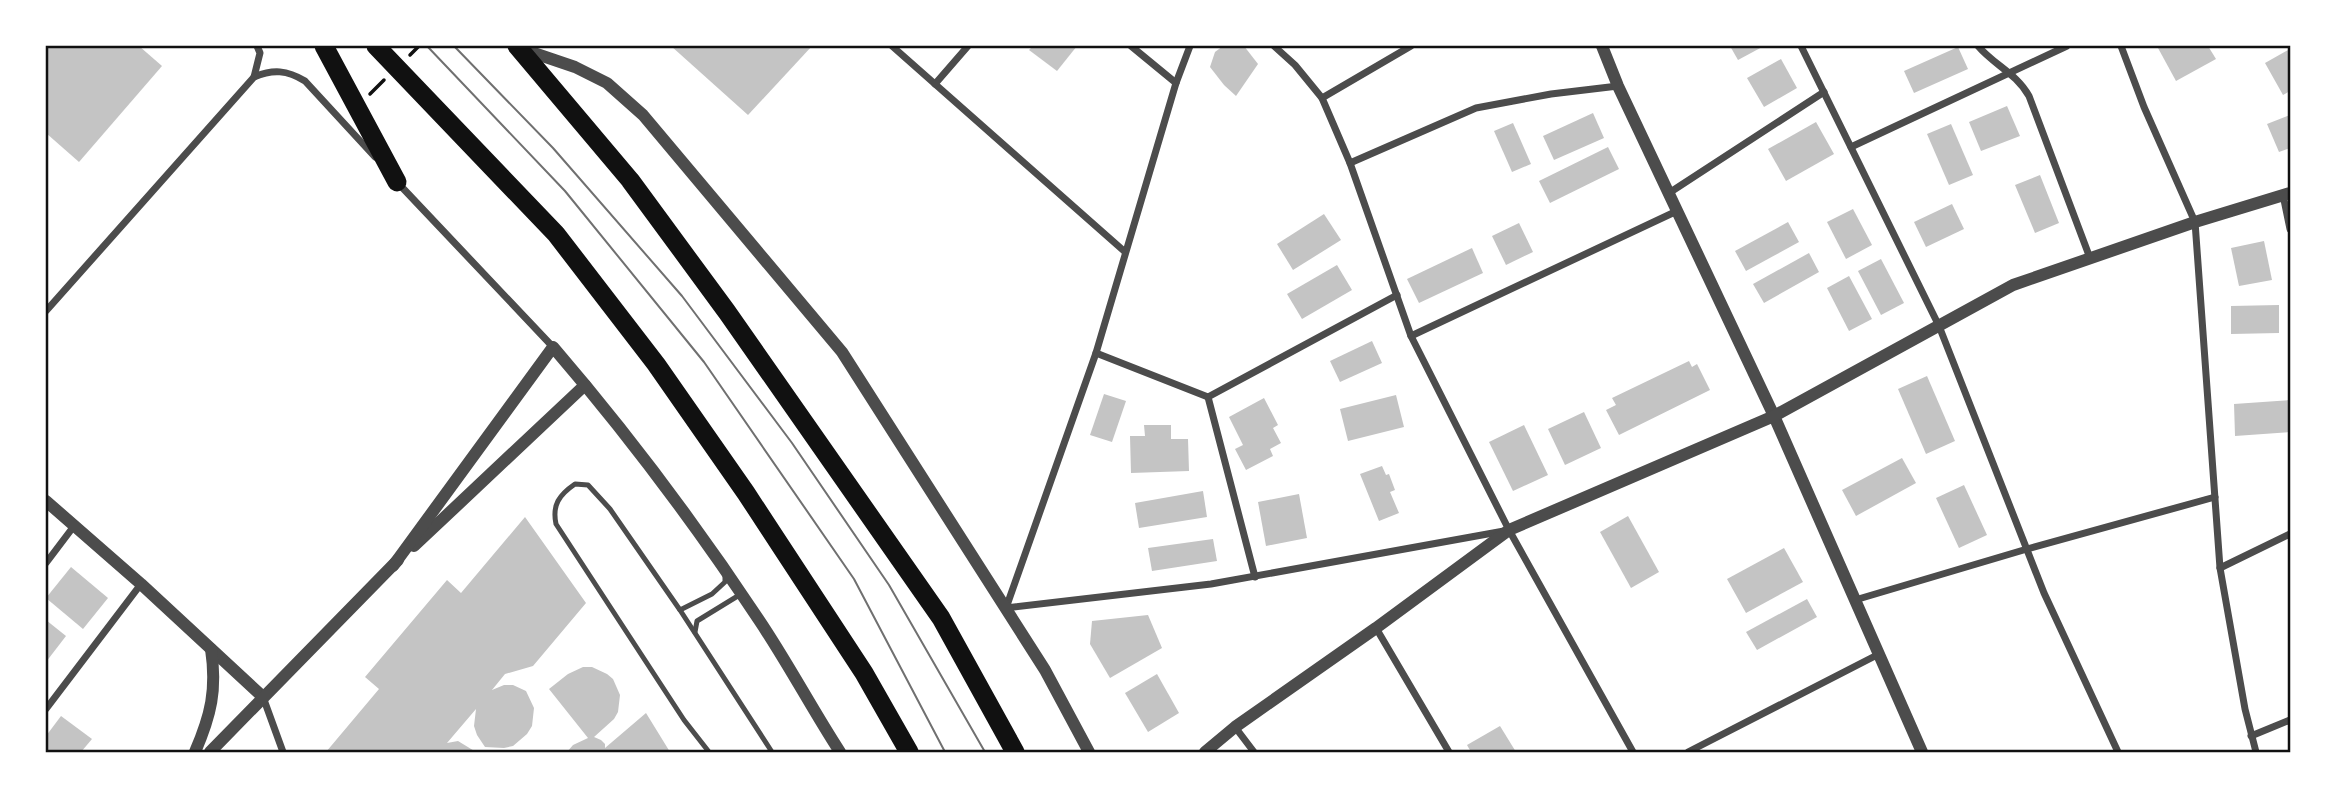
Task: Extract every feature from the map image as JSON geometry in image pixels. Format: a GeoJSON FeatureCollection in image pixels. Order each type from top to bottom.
{"type":"FeatureCollection","features":[{"type":"Feature","properties":{"kind":"highway"},"geometry":{"type":"LineString","coordinates":[[324,46],[397,182]]}},
{"type":"Feature","properties":{"kind":"highway"},"geometry":{"type":"LineString","coordinates":[[376,46],[555,234],[656,364],[746,493],[842,639],[909,752]]}},
{"type":"Feature","properties":{"kind":"highway"},"geometry":{"type":"LineString","coordinates":[[518,47],[630,180],[734,323],[941,618],[1015,752]]}},
{"type":"Feature","properties":{"kind":"street"},"geometry":{"type":"LineString","coordinates":[[46,311],[254,76],[260,53],[257,46]]}},
{"type":"Feature","properties":{"kind":"street"},"geometry":{"type":"LineString","coordinates":[[892,46],[1124,251]]}},
{"type":"Feature","properties":{"kind":"street"},"geometry":{"type":"LineString","coordinates":[[935,84],[968,46]]}},
{"type":"Feature","properties":{"kind":"street"},"geometry":{"type":"LineString","coordinates":[[1132,46],[1176,83]]}},
{"type":"Feature","properties":{"kind":"street"},"geometry":{"type":"LineString","coordinates":[[1006,608],[1096,353],[1124,251],[1190,46]]}},
{"type":"Feature","properties":{"kind":"street"},"geometry":{"type":"LineString","coordinates":[[1274,46],[1295,65],[1322,98],[1350,163],[1411,335],[1508,530],[1633,752]]}},
{"type":"Feature","properties":{"kind":"street"},"geometry":{"type":"LineString","coordinates":[[1322,98],[1411,46]]}},
{"type":"Feature","properties":{"kind":"street"},"geometry":{"type":"LineString","coordinates":[[1602,46],[1618,86],[1774,416],[1922,752]]}},
{"type":"Feature","properties":{"kind":"street"},"geometry":{"type":"LineString","coordinates":[[1801,46],[1939,327],[2044,593],[2118,752]]}},
{"type":"Feature","properties":{"kind":"street"},"geometry":{"type":"LineString","coordinates":[[1978,46],[2020,81],[2037,114],[2090,258]]}},
{"type":"Feature","properties":{"kind":"street"},"geometry":{"type":"LineString","coordinates":[[1851,147],[2067,46]]}},
{"type":"Feature","properties":{"kind":"street"},"geometry":{"type":"LineString","coordinates":[[2121,46],[2144,107],[2194,222],[2220,568],[2254,752]]}},
{"type":"Feature","properties":{"kind":"street"},"geometry":{"type":"LineString","coordinates":[[518,47],[575,67],[607,83],[643,115],[842,352],[1045,670],[1089,752]]}},
{"type":"Feature","properties":{"kind":"street"},"geometry":{"type":"LineString","coordinates":[[254,76],[267,71],[279,71],[292,73],[305,81],[553,347],[630,439],[724,570],[760,621],[840,752]]}},
{"type":"Feature","properties":{"kind":"street"},"geometry":{"type":"LineString","coordinates":[[1350,163],[1476,108],[1551,94],[1618,86]]}},
{"type":"Feature","properties":{"kind":"street"},"geometry":{"type":"LineString","coordinates":[[1669,193],[1824,92]]}},
{"type":"Feature","properties":{"kind":"street"},"geometry":{"type":"LineString","coordinates":[[1006,608],[1255,577],[1508,530],[1774,416],[2013,285],[2194,222],[2287,194],[2291,229]]}},
{"type":"Feature","properties":{"kind":"street"},"geometry":{"type":"LineString","coordinates":[[1411,335],[1677,211]]}},
{"type":"Feature","properties":{"kind":"street"},"geometry":{"type":"LineString","coordinates":[[1096,353],[1208,397],[1397,295]]}},
{"type":"Feature","properties":{"kind":"street"},"geometry":{"type":"LineString","coordinates":[[393,566],[553,347]]}},
{"type":"Feature","properties":{"kind":"street"},"geometry":{"type":"LineString","coordinates":[[210,752],[393,566],[585,385]]}},
{"type":"Feature","properties":{"kind":"street"},"geometry":{"type":"LineString","coordinates":[[1208,397],[1255,577]]}},
{"type":"Feature","properties":{"kind":"street"},"geometry":{"type":"LineString","coordinates":[[1854,600],[2215,497]]}},
{"type":"Feature","properties":{"kind":"street"},"geometry":{"type":"LineString","coordinates":[[46,501],[263,697],[283,752]]}},
{"type":"Feature","properties":{"kind":"street"},"geometry":{"type":"LineString","coordinates":[[46,563],[74,526]]}},
{"type":"Feature","properties":{"kind":"street"},"geometry":{"type":"LineString","coordinates":[[1205,752],[1235,727],[1376,628],[1508,530]]}},
{"type":"Feature","properties":{"kind":"street"},"geometry":{"type":"LineString","coordinates":[[2220,568],[2291,534]]}},
{"type":"Feature","properties":{"kind":"street"},"geometry":{"type":"LineString","coordinates":[[46,709],[141,584]]}},
{"type":"Feature","properties":{"kind":"street"},"geometry":{"type":"LineString","coordinates":[[1376,628],[1449,752]]}},
{"type":"Feature","properties":{"kind":"street"},"geometry":{"type":"LineString","coordinates":[[195,752],[207,724],[214,697],[215,671],[211,649]]}},
{"type":"Feature","properties":{"kind":"street"},"geometry":{"type":"LineString","coordinates":[[1688,752],[1879,654]]}},
{"type":"Feature","properties":{"kind":"street"},"geometry":{"type":"LineString","coordinates":[[2251,736],[2291,720]]}},
{"type":"Feature","properties":{"kind":"street"},"geometry":{"type":"LineString","coordinates":[[1235,727],[1254,752]]}},
{"type":"Feature","properties":{"kind":"lane"},"geometry":{"type":"LineString","coordinates":[[709,752],[684,720],[556,524],[554,511],[557,500],[575,484],[588,485],[610,509],[695,632],[772,752]]}},
{"type":"Feature","properties":{"kind":"lane"},"geometry":{"type":"LineString","coordinates":[[680,610],[712,594],[725,582],[724,570]]}},
{"type":"Feature","properties":{"kind":"lane"},"geometry":{"type":"LineString","coordinates":[[695,632],[697,621],[741,594]]}},
{"type":"Feature","properties":{"kind":"path"},"geometry":{"type":"LineString","coordinates":[[410,55],[419,46]]}},
{"type":"Feature","properties":{"kind":"path"},"geometry":{"type":"LineString","coordinates":[[361,102],[390,74]]}},
{"type":"Feature","properties":{"kind":"building"},"geometry":{"type":"Polygon","coordinates":[[[46,46],[139,46],[162,66],[79,162],[46,133],[46,46]]]}},
{"type":"Feature","properties":{"kind":"building"},"geometry":{"type":"Polygon","coordinates":[[[671,46],[812,46],[748,115],[671,46]]]}},
{"type":"Feature","properties":{"kind":"building"},"geometry":{"type":"Polygon","coordinates":[[[1033,46],[1077,46],[1057,71],[1029,50],[1033,46]]]}},
{"type":"Feature","properties":{"kind":"building"},"geometry":{"type":"Polygon","coordinates":[[[1223,46],[1244,46],[1258,64],[1236,96],[1210,67],[1215,52],[1223,46]]]}},
{"type":"Feature","properties":{"kind":"building"},"geometry":{"type":"Polygon","coordinates":[[[1730,46],[1764,46],[1738,60],[1730,46]]]}},
{"type":"Feature","properties":{"kind":"building"},"geometry":{"type":"Polygon","coordinates":[[[2208,46],[2216,59],[2176,81],[2158,48],[2208,46]]]}},
{"type":"Feature","properties":{"kind":"building"},"geometry":{"type":"Polygon","coordinates":[[[1958,47],[1968,69],[1914,93],[1904,71],[1958,47]]]}},
{"type":"Feature","properties":{"kind":"building"},"geometry":{"type":"Polygon","coordinates":[[[2290,49],[2290,91],[2283,95],[2265,63],[2290,49]]]}},
{"type":"Feature","properties":{"kind":"building"},"geometry":{"type":"Polygon","coordinates":[[[1781,59],[1797,88],[1764,107],[1747,78],[1781,59]]]}},
{"type":"Feature","properties":{"kind":"building"},"geometry":{"type":"Polygon","coordinates":[[[2007,106],[2020,136],[1981,151],[1969,122],[2007,106]]]}},
{"type":"Feature","properties":{"kind":"building"},"geometry":{"type":"Polygon","coordinates":[[[1593,113],[1604,138],[1554,160],[1543,136],[1593,113]]]}},
{"type":"Feature","properties":{"kind":"building"},"geometry":{"type":"Polygon","coordinates":[[[2290,115],[2290,148],[2279,152],[2267,124],[2290,115]]]}},
{"type":"Feature","properties":{"kind":"building"},"geometry":{"type":"Polygon","coordinates":[[[1816,122],[1834,154],[1786,181],[1768,149],[1816,122]]]}},
{"type":"Feature","properties":{"kind":"building"},"geometry":{"type":"Polygon","coordinates":[[[1513,123],[1531,164],[1512,172],[1494,131],[1513,123]]]}},
{"type":"Feature","properties":{"kind":"building"},"geometry":{"type":"Polygon","coordinates":[[[1951,124],[1973,175],[1949,185],[1927,134],[1951,124]]]}},
{"type":"Feature","properties":{"kind":"building"},"geometry":{"type":"Polygon","coordinates":[[[1608,147],[1619,169],[1550,203],[1539,181],[1608,147]]]}},
{"type":"Feature","properties":{"kind":"building"},"geometry":{"type":"Polygon","coordinates":[[[2040,175],[2059,223],[2035,233],[2015,185],[2040,175]]]}},
{"type":"Feature","properties":{"kind":"building"},"geometry":{"type":"Polygon","coordinates":[[[1952,204],[1964,229],[1926,247],[1914,222],[1952,204]]]}},
{"type":"Feature","properties":{"kind":"building"},"geometry":{"type":"Polygon","coordinates":[[[1853,209],[1872,245],[1846,259],[1827,222],[1853,209]]]}},
{"type":"Feature","properties":{"kind":"building"},"geometry":{"type":"Polygon","coordinates":[[[1324,214],[1341,240],[1293,270],[1277,244],[1324,214]]]}},
{"type":"Feature","properties":{"kind":"building"},"geometry":{"type":"Polygon","coordinates":[[[1788,222],[1799,242],[1746,271],[1735,251],[1788,222]]]}},
{"type":"Feature","properties":{"kind":"building"},"geometry":{"type":"Polygon","coordinates":[[[1519,223],[1533,252],[1506,265],[1492,236],[1519,223]]]}},
{"type":"Feature","properties":{"kind":"building"},"geometry":{"type":"Polygon","coordinates":[[[2264,241],[2272,280],[2239,286],[2231,248],[2264,241]]]}},
{"type":"Feature","properties":{"kind":"building"},"geometry":{"type":"Polygon","coordinates":[[[1472,248],[1483,273],[1419,303],[1407,279],[1472,248]]]}},
{"type":"Feature","properties":{"kind":"building"},"geometry":{"type":"Polygon","coordinates":[[[1809,253],[1819,272],[1764,303],[1753,284],[1809,253]]]}},
{"type":"Feature","properties":{"kind":"building"},"geometry":{"type":"Polygon","coordinates":[[[1881,259],[1904,303],[1881,315],[1858,271],[1881,259]]]}},
{"type":"Feature","properties":{"kind":"building"},"geometry":{"type":"Polygon","coordinates":[[[1337,265],[1352,290],[1302,319],[1287,294],[1337,265]]]}},
{"type":"Feature","properties":{"kind":"building"},"geometry":{"type":"Polygon","coordinates":[[[1849,276],[1872,319],[1849,331],[1827,288],[1849,276]]]}},
{"type":"Feature","properties":{"kind":"building"},"geometry":{"type":"Polygon","coordinates":[[[2279,305],[2279,333],[2231,334],[2231,306],[2279,305]]]}},
{"type":"Feature","properties":{"kind":"building"},"geometry":{"type":"Polygon","coordinates":[[[1372,341],[1382,363],[1340,382],[1330,361],[1372,341]]]}},
{"type":"Feature","properties":{"kind":"building"},"geometry":{"type":"Polygon","coordinates":[[[1689,361],[1692,367],[1697,364],[1710,390],[1619,435],[1606,410],[1616,405],[1612,398],[1689,361]]]}},
{"type":"Feature","properties":{"kind":"building"},"geometry":{"type":"Polygon","coordinates":[[[1927,376],[1955,441],[1926,454],[1898,389],[1927,376]]]}},
{"type":"Feature","properties":{"kind":"building"},"geometry":{"type":"Polygon","coordinates":[[[1104,394],[1126,401],[1112,442],[1090,435],[1104,394]]]}},
{"type":"Feature","properties":{"kind":"building"},"geometry":{"type":"Polygon","coordinates":[[[1396,395],[1404,427],[1348,441],[1340,409],[1396,395]]]}},
{"type":"Feature","properties":{"kind":"building"},"geometry":{"type":"Polygon","coordinates":[[[1264,398],[1278,425],[1273,428],[1281,443],[1270,449],[1273,456],[1246,470],[1235,449],[1243,445],[1229,417],[1264,398]]]}},
{"type":"Feature","properties":{"kind":"building"},"geometry":{"type":"Polygon","coordinates":[[[2290,400],[2290,432],[2235,436],[2234,404],[2290,400]]]}},
{"type":"Feature","properties":{"kind":"building"},"geometry":{"type":"Polygon","coordinates":[[[1584,412],[1601,448],[1565,465],[1548,429],[1584,412]]]}},
{"type":"Feature","properties":{"kind":"building"},"geometry":{"type":"Polygon","coordinates":[[[1144,425],[1171,425],[1171,439],[1188,439],[1189,471],[1131,473],[1130,436],[1145,436],[1144,425]]]}},
{"type":"Feature","properties":{"kind":"building"},"geometry":{"type":"Polygon","coordinates":[[[1524,425],[1548,475],[1513,491],[1489,442],[1524,425]]]}},
{"type":"Feature","properties":{"kind":"building"},"geometry":{"type":"Polygon","coordinates":[[[1902,458],[1916,483],[1856,516],[1842,490],[1902,458]]]}},
{"type":"Feature","properties":{"kind":"building"},"geometry":{"type":"Polygon","coordinates":[[[1382,466],[1386,475],[1389,474],[1395,490],[1390,492],[1399,513],[1379,521],[1360,474],[1382,466]]]}},
{"type":"Feature","properties":{"kind":"building"},"geometry":{"type":"Polygon","coordinates":[[[1964,485],[1987,535],[1959,548],[1936,498],[1964,485]]]}},
{"type":"Feature","properties":{"kind":"building"},"geometry":{"type":"Polygon","coordinates":[[[1203,491],[1207,517],[1139,528],[1135,503],[1203,491]]]}},
{"type":"Feature","properties":{"kind":"building"},"geometry":{"type":"Polygon","coordinates":[[[1299,494],[1307,538],[1266,546],[1258,502],[1299,494]]]}},
{"type":"Feature","properties":{"kind":"building"},"geometry":{"type":"Polygon","coordinates":[[[1628,516],[1659,572],[1631,588],[1600,532],[1628,516]]]}},
{"type":"Feature","properties":{"kind":"building"},"geometry":{"type":"Polygon","coordinates":[[[525,517],[586,603],[533,666],[505,674],[492,690],[513,685],[526,691],[534,708],[532,726],[527,734],[513,746],[485,747],[474,726],[476,709],[447,743],[458,741],[476,752],[326,752],[379,689],[365,677],[447,580],[461,593],[525,517]]]}},
{"type":"Feature","properties":{"kind":"building"},"geometry":{"type":"Polygon","coordinates":[[[1213,539],[1217,561],[1152,571],[1148,548],[1213,539]]]}},
{"type":"Feature","properties":{"kind":"building"},"geometry":{"type":"Polygon","coordinates":[[[1784,548],[1803,582],[1746,613],[1727,579],[1784,548]]]}},
{"type":"Feature","properties":{"kind":"building"},"geometry":{"type":"Polygon","coordinates":[[[71,567],[108,598],[83,629],[46,598],[71,567]]]}},
{"type":"Feature","properties":{"kind":"building"},"geometry":{"type":"Polygon","coordinates":[[[1807,599],[1817,617],[1757,650],[1746,632],[1807,599]]]}},
{"type":"Feature","properties":{"kind":"building"},"geometry":{"type":"Polygon","coordinates":[[[1148,615],[1162,648],[1110,678],[1090,644],[1092,621],[1148,615]]]}},
{"type":"Feature","properties":{"kind":"building"},"geometry":{"type":"Polygon","coordinates":[[[46,620],[66,636],[46,662],[46,620]]]}},
{"type":"Feature","properties":{"kind":"building"},"geometry":{"type":"Polygon","coordinates":[[[583,667],[592,667],[607,674],[613,679],[620,695],[618,712],[614,719],[594,737],[605,744],[605,748],[646,713],[670,752],[567,752],[573,745],[588,738],[549,689],[568,674],[583,667]]]}},
{"type":"Feature","properties":{"kind":"building"},"geometry":{"type":"Polygon","coordinates":[[[1157,674],[1179,713],[1148,732],[1125,693],[1157,674]]]}},
{"type":"Feature","properties":{"kind":"building"},"geometry":{"type":"Polygon","coordinates":[[[61,716],[92,739],[81,752],[46,752],[46,736],[61,716]]]}},
{"type":"Feature","properties":{"kind":"building"},"geometry":{"type":"Polygon","coordinates":[[[1500,726],[1516,752],[1471,752],[1467,745],[1500,726]]]}},
{"type":"Feature","properties":{"kind":"tram line"},"geometry":{"type":"LineString","coordinates":[[427,46],[565,191],[704,362],[854,579],[945,752]]}},
{"type":"Feature","properties":{"kind":"tram line"},"geometry":{"type":"LineString","coordinates":[[454,46],[553,148],[682,296],[792,443],[889,585],[985,752]]}}]}
